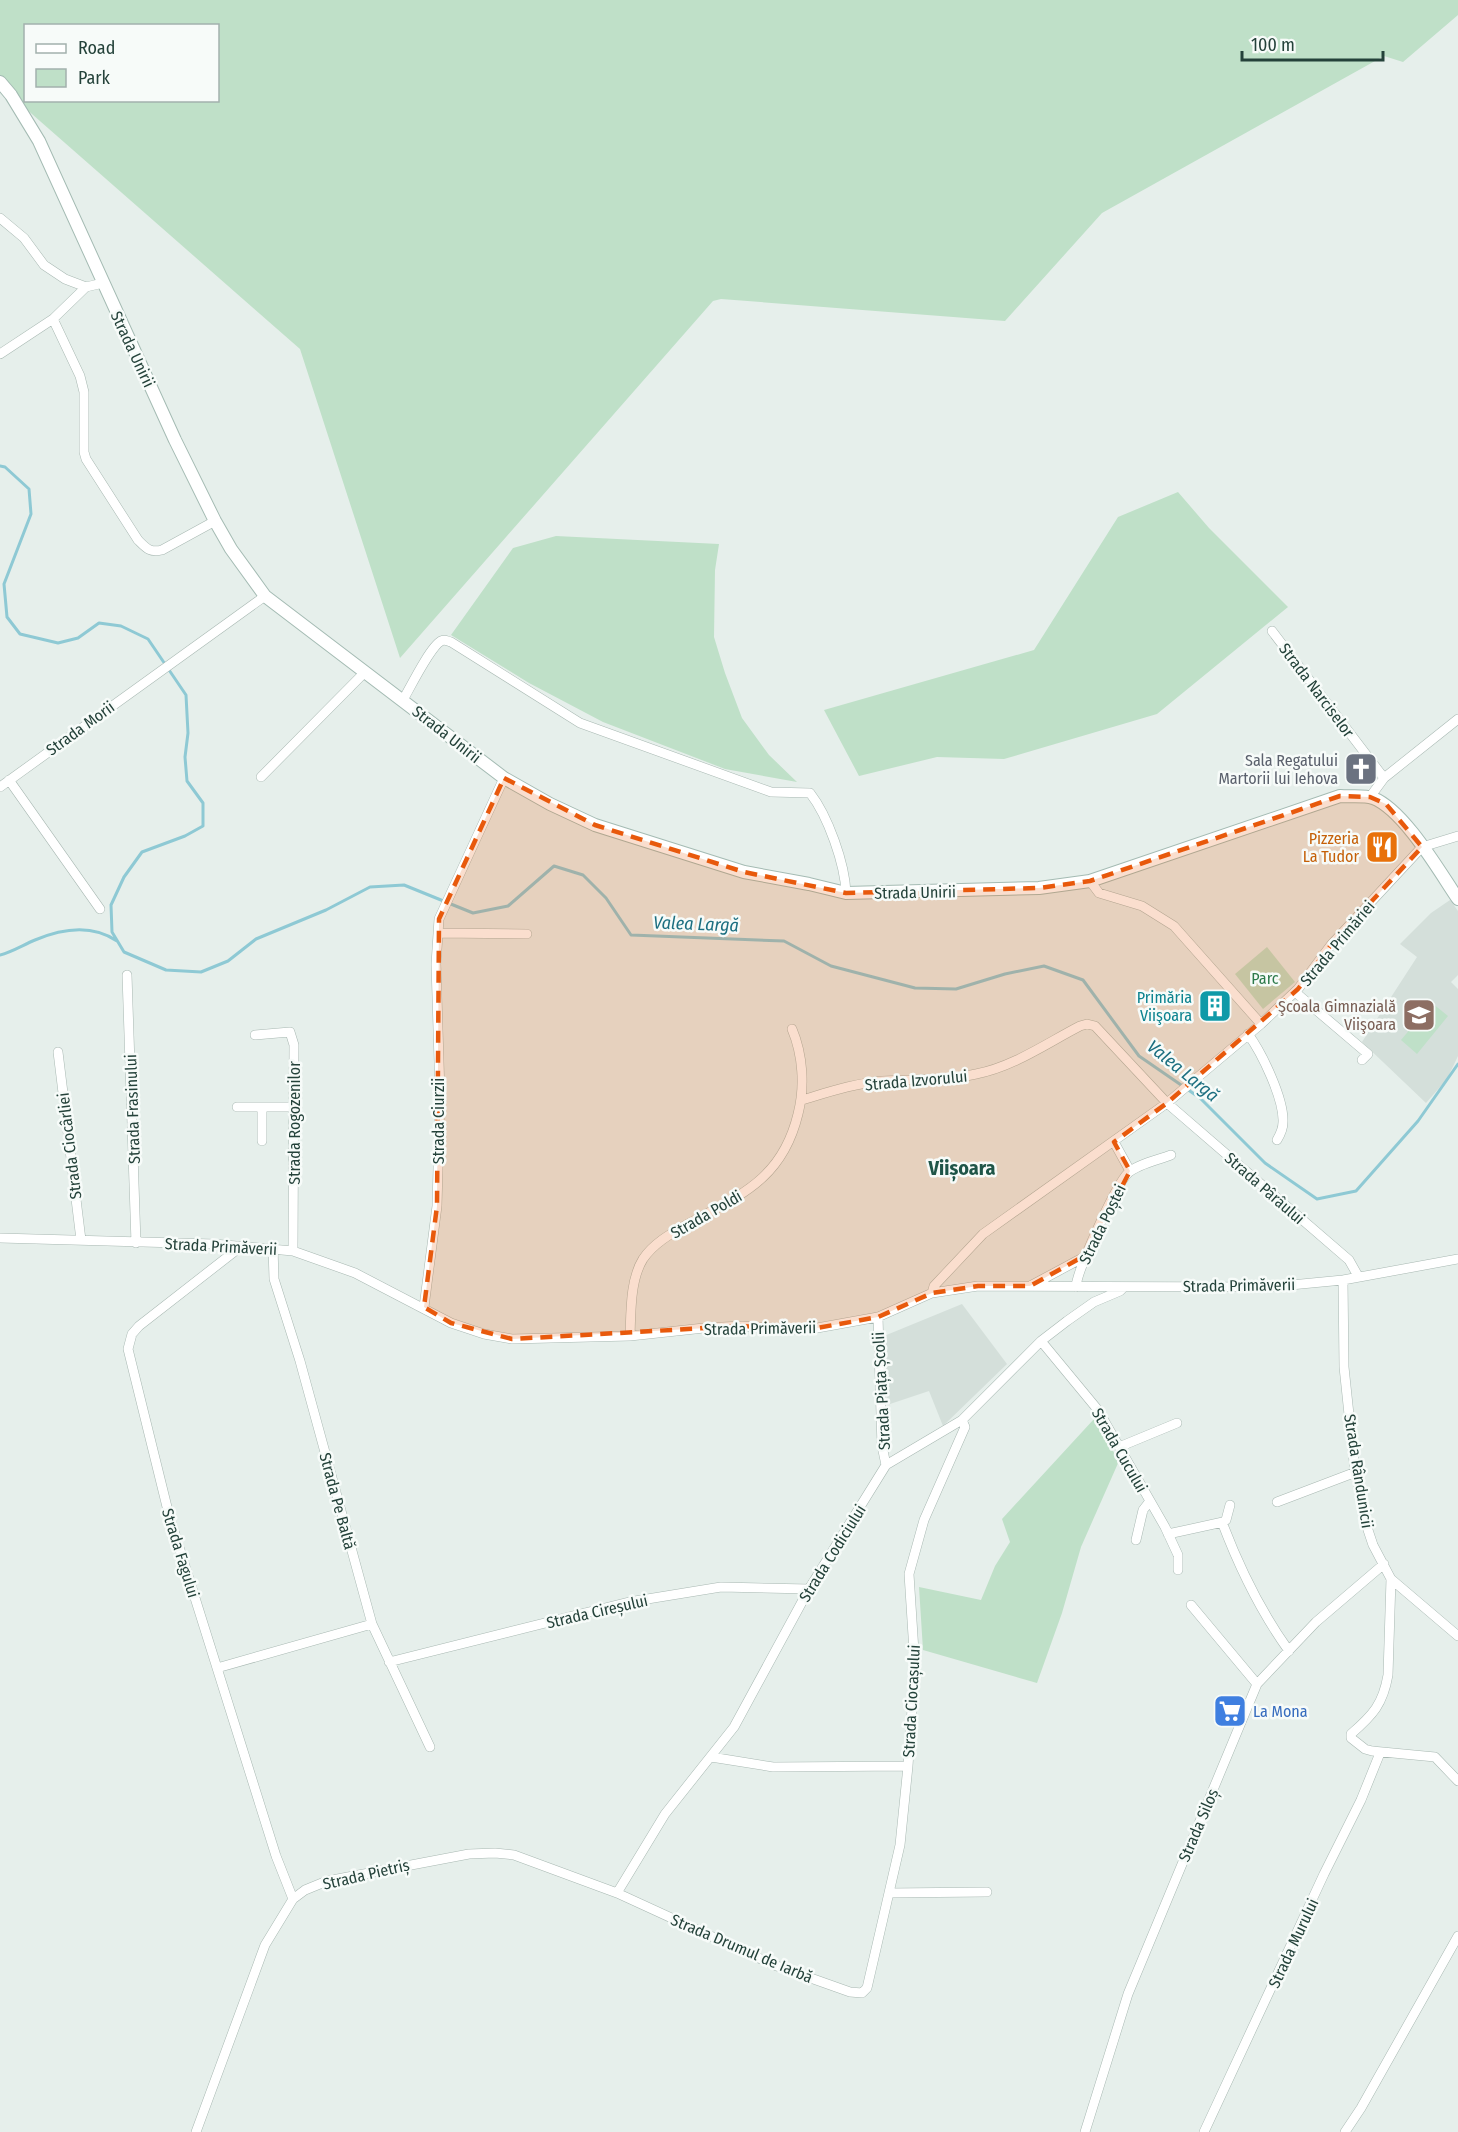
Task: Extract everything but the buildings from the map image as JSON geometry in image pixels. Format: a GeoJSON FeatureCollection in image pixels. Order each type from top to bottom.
{"type":"FeatureCollection","features":[{"type":"Feature","properties":{"kind":"main road","name":"Strada Unirii"},"geometry":{"type":"LineString","coordinates":[[0,82],[11,95],[39,141],[215,521],[231,549],[266,596],[504,778],[550,804],[606,829],[744,872],[846,893],[1040,888],[1090,881],[1340,796],[1371,797]]}},
{"type":"Feature","properties":{"kind":"main road"},"geometry":{"type":"LineString","coordinates":[[1371,797],[1386,804],[1405,824],[1458,898]]}},
{"type":"Feature","properties":{"kind":"street"},"geometry":{"type":"LineString","coordinates":[[0,218],[24,238],[44,265],[65,279],[86,287]]}},
{"type":"Feature","properties":{"kind":"street"},"geometry":{"type":"LineString","coordinates":[[0,354],[53,319],[86,287],[103,283]]}},
{"type":"Feature","properties":{"kind":"street"},"geometry":{"type":"LineString","coordinates":[[53,319],[80,376],[84,392],[86,459],[92,472],[138,540],[148,550],[154,552],[162,550],[215,521]]}},
{"type":"Feature","properties":{"kind":"street","name":"Strada Morii"},"geometry":{"type":"LineString","coordinates":[[0,787],[266,596]]}},
{"type":"Feature","properties":{"kind":"street","name":"Strada Narciselor"},"geometry":{"type":"LineString","coordinates":[[1272,631],[1384,778]]}},
{"type":"Feature","properties":{"kind":"street"},"geometry":{"type":"LineString","coordinates":[[403,700],[430,653],[441,641],[445,640],[580,723],[771,792],[810,793],[816,801],[836,846],[846,879],[846,893]]}},
{"type":"Feature","properties":{"kind":"street"},"geometry":{"type":"LineString","coordinates":[[261,777],[365,672]]}},
{"type":"Feature","properties":{"kind":"street"},"geometry":{"type":"LineString","coordinates":[[1371,797],[1384,778],[1458,719]]}},
{"type":"Feature","properties":{"kind":"street","name":"Strada Ciurzii"},"geometry":{"type":"LineString","coordinates":[[424,1308],[437,1206],[440,1094],[436,964],[440,913],[504,778]]}},
{"type":"Feature","properties":{"kind":"street"},"geometry":{"type":"LineString","coordinates":[[9,780],[100,909]]}},
{"type":"Feature","properties":{"kind":"street"},"geometry":{"type":"LineString","coordinates":[[1422,847],[1458,836]]}},
{"type":"Feature","properties":{"kind":"street","name":"Strada Primăriei"},"geometry":{"type":"LineString","coordinates":[[932,1293],[934,1286],[983,1234],[1167,1103],[1261,1024],[1295,992],[1331,945],[1422,847]]}},
{"type":"Feature","properties":{"kind":"street"},"geometry":{"type":"LineString","coordinates":[[1090,881],[1099,893],[1142,906],[1174,926],[1207,960],[1261,1024]]}},
{"type":"Feature","properties":{"kind":"street"},"geometry":{"type":"LineString","coordinates":[[438,933],[527,934]]}},
{"type":"Feature","properties":{"kind":"street","name":"Strada Frasinului"},"geometry":{"type":"LineString","coordinates":[[127,975],[136,1243]]}},
{"type":"Feature","properties":{"kind":"street"},"geometry":{"type":"LineString","coordinates":[[1295,992],[1368,1054],[1362,1060]]}},
{"type":"Feature","properties":{"kind":"street","name":"Strada Izvorului"},"geometry":{"type":"LineString","coordinates":[[802,1100],[849,1086],[881,1081],[929,1080],[976,1074],[1018,1059],[1087,1024],[1095,1026],[1167,1103]]}},
{"type":"Feature","properties":{"kind":"street"},"geometry":{"type":"LineString","coordinates":[[792,1029],[801,1058],[802,1100]]}},
{"type":"Feature","properties":{"kind":"street","name":"Strada Rogozenilor"},"geometry":{"type":"LineString","coordinates":[[255,1035],[285,1031],[292,1034],[294,1045],[293,1251]]}},
{"type":"Feature","properties":{"kind":"street"},"geometry":{"type":"LineString","coordinates":[[1248,1034],[1265,1062],[1282,1112],[1284,1124],[1277,1140]]}},
{"type":"Feature","properties":{"kind":"street","name":"Strada Ciocârliei"},"geometry":{"type":"LineString","coordinates":[[58,1052],[81,1240]]}},
{"type":"Feature","properties":{"kind":"street","name":"Strada Poldi"},"geometry":{"type":"LineString","coordinates":[[630,1336],[631,1308],[642,1260],[666,1236],[754,1187],[782,1156],[794,1132],[802,1100]]}},
{"type":"Feature","properties":{"kind":"street","name":"Strada Pârâului"},"geometry":{"type":"LineString","coordinates":[[1167,1103],[1349,1260],[1358,1276]]}},
{"type":"Feature","properties":{"kind":"street"},"geometry":{"type":"LineString","coordinates":[[237,1107],[294,1107]]}},
{"type":"Feature","properties":{"kind":"street"},"geometry":{"type":"LineString","coordinates":[[262,1107],[262,1141]]}},
{"type":"Feature","properties":{"kind":"street"},"geometry":{"type":"LineString","coordinates":[[1114,1142],[1130,1171]]}},
{"type":"Feature","properties":{"kind":"street","name":"Strada Poștei"},"geometry":{"type":"LineString","coordinates":[[1076,1287],[1077,1276],[1086,1255],[1108,1208],[1130,1171],[1171,1155]]}},
{"type":"Feature","properties":{"kind":"street","name":"Strada Primăverii"},"geometry":{"type":"LineString","coordinates":[[0,1238],[214,1244],[293,1251],[355,1273],[451,1323],[484,1334],[512,1339],[630,1336],[742,1326],[806,1330],[878,1317],[932,1293],[978,1286],[1269,1287],[1343,1280],[1458,1259]]}},
{"type":"Feature","properties":{"kind":"street","name":"Strada Fagului"},"geometry":{"type":"LineString","coordinates":[[239,1248],[139,1326],[132,1334],[128,1349],[169,1515],[276,1856],[293,1899]]}},
{"type":"Feature","properties":{"kind":"street","name":"Strada Pe Baltă"},"geometry":{"type":"LineString","coordinates":[[273,1248],[274,1279],[300,1361],[372,1624],[430,1747]]}},
{"type":"Feature","properties":{"kind":"street"},"geometry":{"type":"LineString","coordinates":[[1030,1287],[1086,1255]]}},
{"type":"Feature","properties":{"kind":"street","name":"Strada Rândunicii"},"geometry":{"type":"LineString","coordinates":[[1343,1280],[1344,1367],[1356,1472],[1365,1521],[1373,1545],[1391,1579],[1386,1688],[1372,1716],[1352,1734],[1351,1738],[1365,1749],[1380,1753],[1435,1757],[1458,1781]]}},
{"type":"Feature","properties":{"kind":"street","name":"Strada Codiciului"},"geometry":{"type":"LineString","coordinates":[[617,1893],[665,1814],[734,1727],[809,1589],[886,1466],[962,1420],[1041,1341],[1085,1308],[1124,1287]]}},
{"type":"Feature","properties":{"kind":"street","name":"Strada Piața Școlii"},"geometry":{"type":"LineString","coordinates":[[878,1317],[882,1446],[886,1466]]}},
{"type":"Feature","properties":{"kind":"street","name":"Strada Cucului"},"geometry":{"type":"LineString","coordinates":[[1041,1341],[1098,1410],[1168,1534],[1178,1555],[1178,1570]]}},
{"type":"Feature","properties":{"kind":"street","name":"Strada Ciocașului"},"geometry":{"type":"LineString","coordinates":[[867,1988],[900,1845],[915,1667],[909,1574],[924,1520],[965,1427],[962,1420]]}},
{"type":"Feature","properties":{"kind":"street"},"geometry":{"type":"LineString","coordinates":[[1119,1447],[1177,1423]]}},
{"type":"Feature","properties":{"kind":"street"},"geometry":{"type":"LineString","coordinates":[[1277,1502],[1356,1472]]}},
{"type":"Feature","properties":{"kind":"street"},"geometry":{"type":"LineString","coordinates":[[1136,1540],[1143,1510],[1150,1501]]}},
{"type":"Feature","properties":{"kind":"street"},"geometry":{"type":"LineString","coordinates":[[1168,1534],[1226,1521],[1230,1505]]}},
{"type":"Feature","properties":{"kind":"street"},"geometry":{"type":"LineString","coordinates":[[1222,1522],[1249,1584],[1289,1651]]}},
{"type":"Feature","properties":{"kind":"street","name":"Strada Siloș"},"geometry":{"type":"LineString","coordinates":[[1085,2132],[1128,1994],[1257,1684],[1316,1622],[1384,1564]]}},
{"type":"Feature","properties":{"kind":"street"},"geometry":{"type":"LineString","coordinates":[[1391,1579],[1458,1636]]}},
{"type":"Feature","properties":{"kind":"street","name":"Strada Cireșului"},"geometry":{"type":"LineString","coordinates":[[389,1662],[629,1602],[663,1596],[721,1587],[809,1589]]}},
{"type":"Feature","properties":{"kind":"street"},"geometry":{"type":"LineString","coordinates":[[1191,1605],[1257,1684]]}},
{"type":"Feature","properties":{"kind":"street"},"geometry":{"type":"LineString","coordinates":[[217,1668],[372,1624]]}},
{"type":"Feature","properties":{"kind":"street","name":"Strada Murului"},"geometry":{"type":"LineString","coordinates":[[1204,2132],[1324,1874],[1361,1800],[1380,1753]]}},
{"type":"Feature","properties":{"kind":"street"},"geometry":{"type":"LineString","coordinates":[[711,1757],[773,1767],[908,1766]]}},
{"type":"Feature","properties":{"kind":"street","name":"Strada Pietriș"},"geometry":{"type":"LineString","coordinates":[[196,2132],[265,1946],[293,1899],[305,1890],[327,1881],[469,1854],[495,1853],[514,1855],[617,1893]]}},
{"type":"Feature","properties":{"kind":"street"},"geometry":{"type":"LineString","coordinates":[[889,1893],[987,1892]]}},
{"type":"Feature","properties":{"kind":"street","name":"Strada Drumul de Iarbă"},"geometry":{"type":"LineString","coordinates":[[617,1893],[774,1965],[858,1994],[867,1988]]}},
{"type":"Feature","properties":{"kind":"street"},"geometry":{"type":"LineString","coordinates":[[1345,2132],[1362,2108],[1458,1936]]}},
{"type":"Feature","properties":{"kind":"highlighted area"},"geometry":{"type":"Polygon","coordinates":[[[504,778],[595,825],[744,872],[846,893],[1039,888],[1090,881],[1340,796],[1370,797],[1386,804],[1422,847],[1331,945],[1298,989],[1167,1103],[1114,1142],[1130,1171],[1086,1255],[1030,1286],[978,1286],[932,1293],[878,1317],[806,1330],[742,1326],[512,1339],[451,1323],[424,1307],[437,1206],[439,919],[504,778]]]}},
{"type":"Feature","properties":{"kind":"shaded area","name":"Şcoala Gimnazială Viişoara"},"geometry":{"type":"Polygon","coordinates":[[[1450,900],[1458,911],[1458,975],[1451,982],[1458,989],[1458,1056],[1447,1079],[1426,1103],[1362,1042],[1417,957],[1400,944],[1431,913],[1450,900]]]}},
{"type":"Feature","properties":{"kind":"shaded area"},"geometry":{"type":"Polygon","coordinates":[[[962,1304],[1007,1364],[943,1426],[929,1391],[887,1405],[884,1336],[962,1304]]]}},
{"type":"Feature","properties":{"kind":"green space"},"geometry":{"type":"Polygon","coordinates":[[[0,0],[1458,0],[1458,15],[1403,62],[1384,56],[1102,213],[1005,321],[721,299],[713,301],[400,658],[300,349],[0,86],[0,0]]]}},
{"type":"Feature","properties":{"kind":"green space"},"geometry":{"type":"Polygon","coordinates":[[[1178,492],[1209,528],[1288,607],[1157,714],[1004,759],[937,757],[859,776],[824,710],[1034,650],[1118,517],[1178,492]]]}},
{"type":"Feature","properties":{"kind":"green space"},"geometry":{"type":"Polygon","coordinates":[[[556,536],[719,544],[715,570],[714,637],[725,673],[742,718],[769,755],[797,782],[725,769],[603,722],[529,683],[451,635],[513,548],[556,536]]]}},
{"type":"Feature","properties":{"kind":"green space","name":"Parc"},"geometry":{"type":"Polygon","coordinates":[[[1267,947],[1295,982],[1263,1009],[1235,974],[1267,947]]]}},
{"type":"Feature","properties":{"kind":"green space"},"geometry":{"type":"Polygon","coordinates":[[[1432,1003],[1448,1016],[1417,1054],[1401,1040],[1432,1003]]]}},
{"type":"Feature","properties":{"kind":"green space"},"geometry":{"type":"Polygon","coordinates":[[[1094,1419],[1119,1461],[1081,1547],[1062,1613],[1037,1683],[923,1650],[919,1587],[981,1600],[995,1566],[1010,1542],[1002,1519],[1094,1419]]]}},
{"type":"Feature","properties":{"kind":"waterway","name":"Valea Largă"},"geometry":{"type":"LineString","coordinates":[[0,466],[5,467],[29,489],[31,514],[4,584],[7,617],[20,634],[58,643],[78,638],[99,623],[121,626],[148,639],[186,695],[187,781],[203,803],[203,826],[185,836],[142,852],[124,877],[111,905],[112,932],[124,952],[166,970],[201,972],[228,961],[256,939],[326,910],[370,887],[404,885],[473,913],[508,906],[554,866],[583,875],[606,898],[631,935],[784,941],[831,966],[915,988],[956,989],[1005,974],[1044,966],[1083,980],[1139,1056],[1200,1098],[1265,1163],[1317,1199],[1356,1191],[1418,1121],[1458,1064]]}},
{"type":"Feature","properties":{"kind":"waterway"},"geometry":{"type":"LineString","coordinates":[[0,955],[45,936],[66,931],[87,930],[117,941]]}},
{"type":"Feature","properties":{"kind":"place","name":"Sala Regatului Martorii lui Iehova"},"geometry":{"type":"Point","coordinates":[1361,769]}},
{"type":"Feature","properties":{"kind":"place","name":"Pizzeria La Tudor"},"geometry":{"type":"Point","coordinates":[1382,847]}},
{"type":"Feature","properties":{"kind":"place","name":"Primăria Viişoara"},"geometry":{"type":"Point","coordinates":[1215,1006]}},
{"type":"Feature","properties":{"kind":"place","name":"Şcoala Gimnazială Viişoara"},"geometry":{"type":"Point","coordinates":[1419,1015]}},
{"type":"Feature","properties":{"kind":"place","name":"La Mona"},"geometry":{"type":"Point","coordinates":[1230,1711]}},
{"type":"Feature","properties":{"kind":"district","name":"Viișoara"},"geometry":{"type":"Point","coordinates":[962,1168]}}]}
